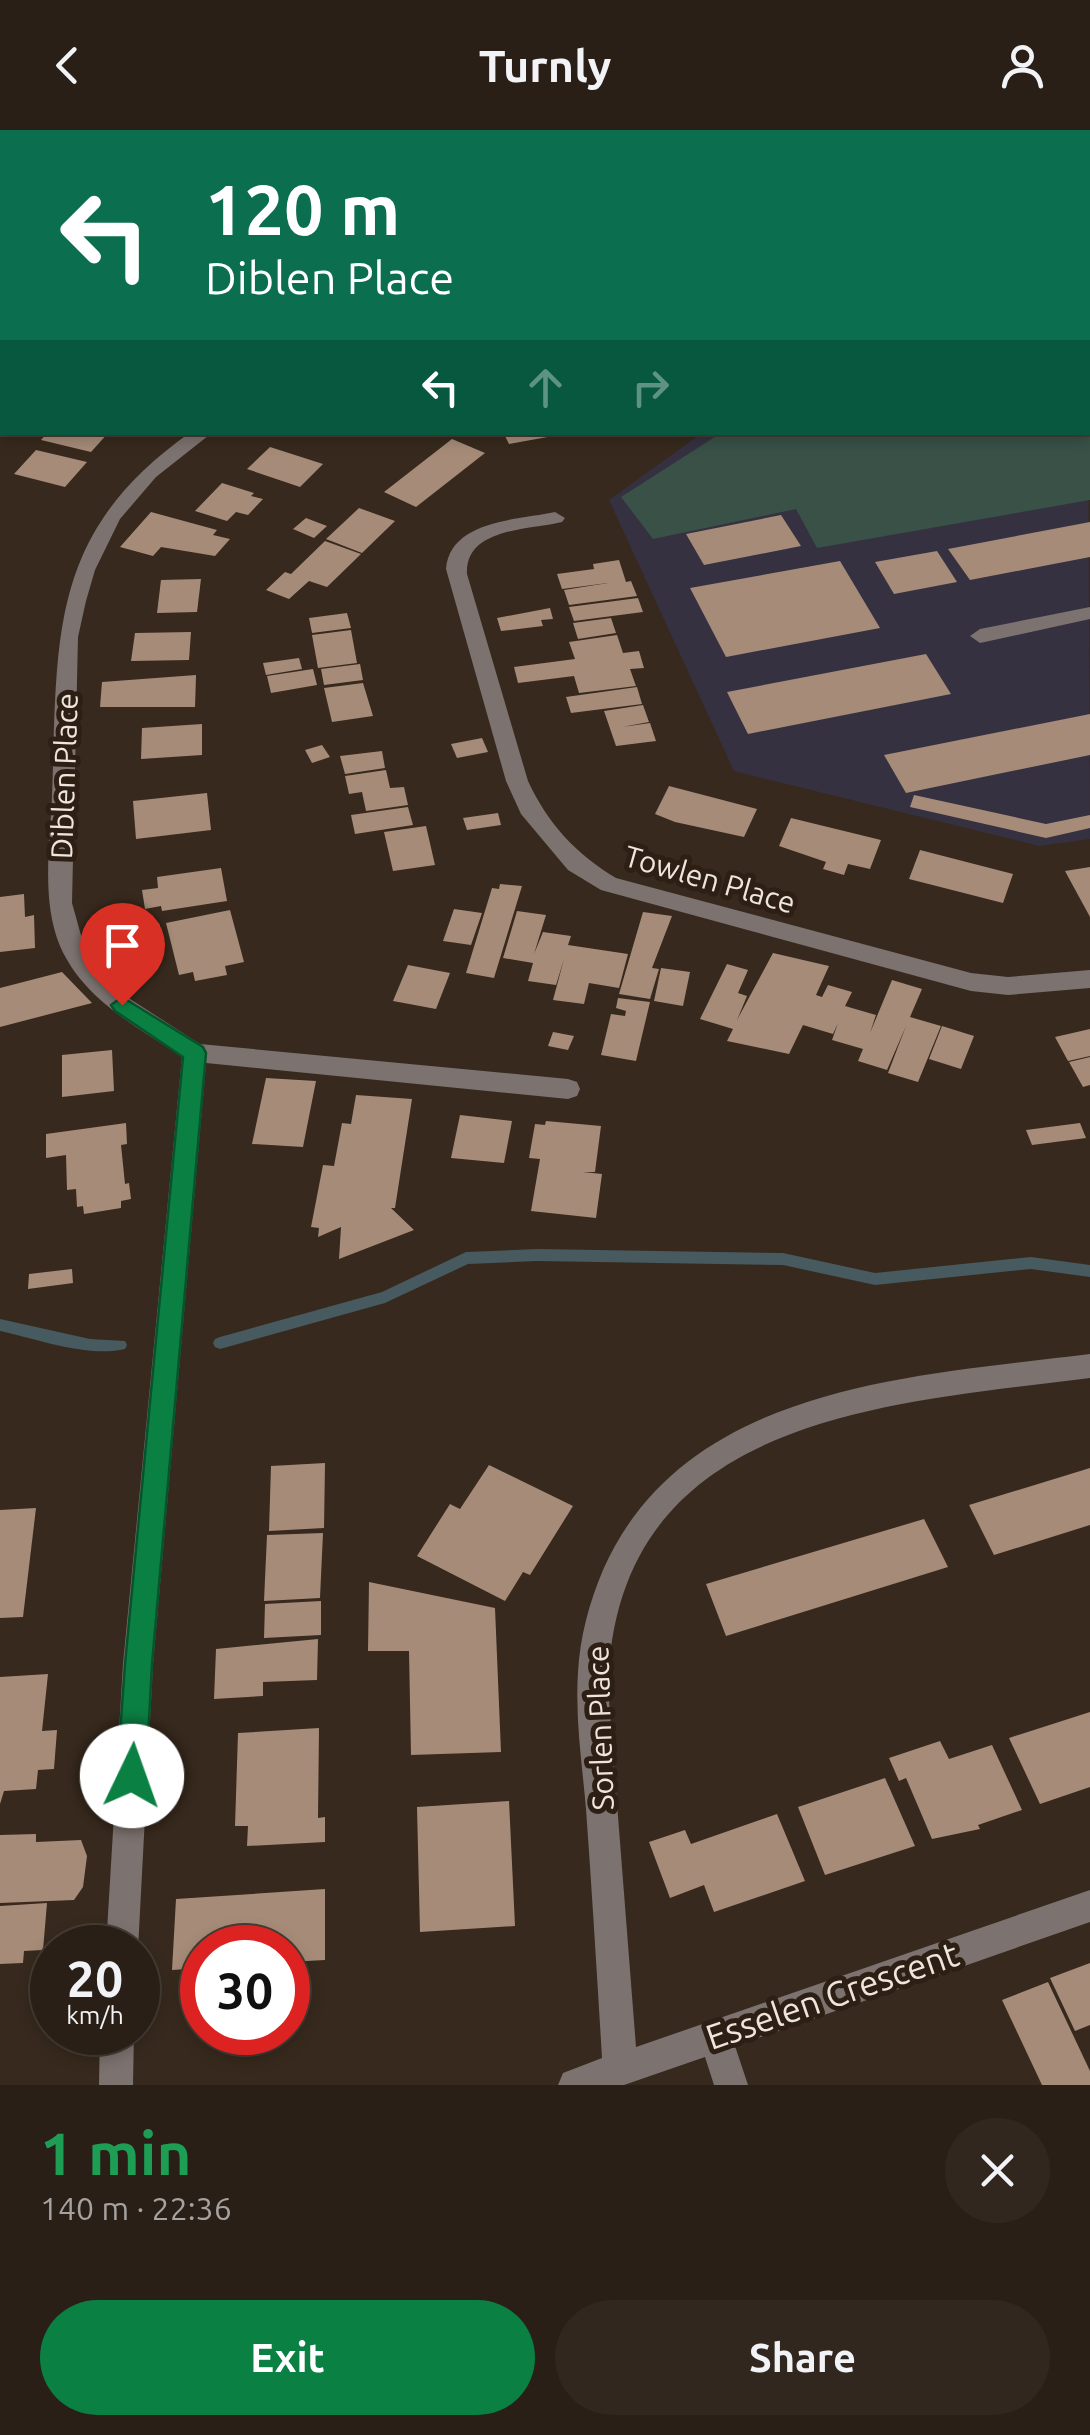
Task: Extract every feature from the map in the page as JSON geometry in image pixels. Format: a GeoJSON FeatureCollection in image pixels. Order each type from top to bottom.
{"type":"FeatureCollection","features":[{"type":"Feature","properties":{"kind":"street","name":"Diblen Place"},"geometry":{"type":"LineString","coordinates":[[195,1053],[122,1005],[88,974],[72,946],[60,903],[68,636],[76,595],[89,558],[131,488],[200,435]]}},
{"type":"Feature","properties":{"kind":"street","name":"Towlen Place"},"geometry":{"type":"LineString","coordinates":[[555,518],[488,533],[464,546],[456,563],[458,584],[517,781],[532,814],[576,864],[609,884],[971,982],[1008,986],[1090,979]]}},
{"type":"Feature","properties":{"kind":"street"},"geometry":{"type":"LineString","coordinates":[[980,636],[1090,612]]}},
{"type":"Feature","properties":{"kind":"street"},"geometry":{"type":"LineString","coordinates":[[123,1925],[138,1664],[195,1053],[568,1088]]}},
{"type":"Feature","properties":{"kind":"street","name":"Sorlen Place"},"geometry":{"type":"LineString","coordinates":[[620,2069],[592,1672],[606,1596],[639,1530],[664,1498],[693,1471],[761,1430],[917,1388],[1090,1366]]}},
{"type":"Feature","properties":{"kind":"street","name":"Esselen Crescent"},"geometry":{"type":"LineString","coordinates":[[575,2085],[1090,1906]]}},
{"type":"Feature","properties":{"kind":"street"},"geometry":{"type":"LineString","coordinates":[[715,2036],[732,2085]]}},
{"type":"Feature","properties":{"kind":"street"},"geometry":{"type":"LineString","coordinates":[[116,2085],[117,2055]]}},
{"type":"Feature","properties":{"kind":"shaded area"},"geometry":{"type":"Polygon","coordinates":[[[699,435],[1088,435],[1090,839],[1039,846],[734,771],[609,500],[699,435]]]}},
{"type":"Feature","properties":{"kind":"green space"},"geometry":{"type":"Polygon","coordinates":[[[718,435],[1090,435],[1090,500],[817,548],[796,509],[653,539],[621,497],[718,435]]]}},
{"type":"Feature","properties":{"kind":"building"},"geometry":{"type":"Polygon","coordinates":[[[45,435],[106,435],[91,452],[41,440],[45,435]]]}},
{"type":"Feature","properties":{"kind":"building"},"geometry":{"type":"Polygon","coordinates":[[[504,435],[558,435],[509,444],[504,435]]]}},
{"type":"Feature","properties":{"kind":"building"},"geometry":{"type":"Polygon","coordinates":[[[452,439],[485,453],[416,507],[384,492],[452,439]]]}},
{"type":"Feature","properties":{"kind":"building"},"geometry":{"type":"Polygon","coordinates":[[[270,447],[323,464],[300,487],[247,469],[270,447]]]}},
{"type":"Feature","properties":{"kind":"building"},"geometry":{"type":"Polygon","coordinates":[[[36,450],[87,462],[65,487],[14,474],[36,450]]]}},
{"type":"Feature","properties":{"kind":"building"},"geometry":{"type":"Polygon","coordinates":[[[222,483],[263,499],[248,515],[236,512],[227,521],[195,511],[222,483]]]}},
{"type":"Feature","properties":{"kind":"building"},"geometry":{"type":"Polygon","coordinates":[[[359,508],[395,521],[362,553],[326,539],[359,508]]]}},
{"type":"Feature","properties":{"kind":"building"},"geometry":{"type":"Polygon","coordinates":[[[151,512],[217,530],[213,535],[230,539],[215,556],[161,547],[153,556],[120,547],[151,512]]]}},
{"type":"Feature","properties":{"kind":"building"},"geometry":{"type":"Polygon","coordinates":[[[781,515],[801,546],[704,565],[686,534],[781,515]]]}},
{"type":"Feature","properties":{"kind":"building"},"geometry":{"type":"Polygon","coordinates":[[[306,518],[327,526],[314,538],[293,529],[306,518]]]}},
{"type":"Feature","properties":{"kind":"building"},"geometry":{"type":"Polygon","coordinates":[[[1090,522],[1090,557],[970,580],[948,549],[1090,522]]]}},
{"type":"Feature","properties":{"kind":"building"},"geometry":{"type":"Polygon","coordinates":[[[325,541],[361,554],[327,587],[309,581],[289,599],[266,590],[285,572],[291,574],[325,541]]]}},
{"type":"Feature","properties":{"kind":"building"},"geometry":{"type":"Polygon","coordinates":[[[937,551],[957,582],[894,594],[875,562],[937,551]]]}},
{"type":"Feature","properties":{"kind":"building"},"geometry":{"type":"Polygon","coordinates":[[[619,560],[626,582],[631,581],[637,596],[569,605],[564,590],[608,583],[562,589],[557,574],[594,569],[593,564],[619,560]]]}},
{"type":"Feature","properties":{"kind":"building"},"geometry":{"type":"Polygon","coordinates":[[[840,561],[880,628],[726,657],[690,588],[840,561]]]}},
{"type":"Feature","properties":{"kind":"building"},"geometry":{"type":"Polygon","coordinates":[[[201,579],[197,612],[157,613],[161,580],[201,579]]]}},
{"type":"Feature","properties":{"kind":"building"},"geometry":{"type":"Polygon","coordinates":[[[638,598],[643,612],[574,621],[569,607],[638,598]]]}},
{"type":"Feature","properties":{"kind":"building"},"geometry":{"type":"Polygon","coordinates":[[[550,608],[553,619],[541,620],[543,626],[501,631],[497,618],[550,608]]]}},
{"type":"Feature","properties":{"kind":"building"},"geometry":{"type":"Polygon","coordinates":[[[347,613],[351,628],[312,633],[309,618],[347,613]]]}},
{"type":"Feature","properties":{"kind":"building"},"geometry":{"type":"Polygon","coordinates":[[[611,618],[616,633],[578,639],[573,623],[611,618]]]}},
{"type":"Feature","properties":{"kind":"building"},"geometry":{"type":"Polygon","coordinates":[[[351,630],[357,663],[318,668],[312,635],[351,630]]]}},
{"type":"Feature","properties":{"kind":"building"},"geometry":{"type":"Polygon","coordinates":[[[191,632],[189,660],[131,661],[135,633],[191,632]]]}},
{"type":"Feature","properties":{"kind":"building"},"geometry":{"type":"Polygon","coordinates":[[[617,635],[623,653],[639,651],[644,668],[630,669],[636,686],[579,693],[574,676],[518,683],[514,667],[575,659],[569,642],[617,635]]]}},
{"type":"Feature","properties":{"kind":"building"},"geometry":{"type":"Polygon","coordinates":[[[926,654],[951,694],[748,734],[727,692],[926,654]]]}},
{"type":"Feature","properties":{"kind":"building"},"geometry":{"type":"Polygon","coordinates":[[[299,658],[302,669],[266,675],[263,663],[299,658]]]}},
{"type":"Feature","properties":{"kind":"building"},"geometry":{"type":"Polygon","coordinates":[[[360,664],[363,680],[324,685],[321,669],[360,664]]]}},
{"type":"Feature","properties":{"kind":"building"},"geometry":{"type":"Polygon","coordinates":[[[313,669],[317,685],[271,693],[267,676],[313,669]]]}},
{"type":"Feature","properties":{"kind":"building"},"geometry":{"type":"Polygon","coordinates":[[[196,675],[195,707],[100,707],[102,682],[196,675]]]}},
{"type":"Feature","properties":{"kind":"building"},"geometry":{"type":"Polygon","coordinates":[[[363,683],[373,716],[332,722],[324,688],[363,683]]]}},
{"type":"Feature","properties":{"kind":"building"},"geometry":{"type":"Polygon","coordinates":[[[637,687],[642,704],[571,713],[566,697],[637,687]]]}},
{"type":"Feature","properties":{"kind":"building"},"geometry":{"type":"Polygon","coordinates":[[[643,705],[649,722],[622,727],[650,723],[656,741],[616,746],[604,711],[643,705]]]}},
{"type":"Feature","properties":{"kind":"building"},"geometry":{"type":"Polygon","coordinates":[[[1090,714],[1090,755],[906,793],[884,755],[1090,714]]]}},
{"type":"Feature","properties":{"kind":"building"},"geometry":{"type":"Polygon","coordinates":[[[202,724],[202,755],[141,759],[142,728],[202,724]]]}},
{"type":"Feature","properties":{"kind":"building"},"geometry":{"type":"Polygon","coordinates":[[[482,738],[488,752],[457,758],[451,744],[482,738]]]}},
{"type":"Feature","properties":{"kind":"building"},"geometry":{"type":"Polygon","coordinates":[[[322,745],[330,757],[312,763],[305,750],[322,745]]]}},
{"type":"Feature","properties":{"kind":"building"},"geometry":{"type":"Polygon","coordinates":[[[382,751],[385,768],[345,774],[340,756],[382,751]]]}},
{"type":"Feature","properties":{"kind":"building"},"geometry":{"type":"Polygon","coordinates":[[[386,770],[390,788],[404,787],[408,805],[366,811],[362,792],[349,794],[345,776],[386,770]]]}},
{"type":"Feature","properties":{"kind":"building"},"geometry":{"type":"Polygon","coordinates":[[[669,786],[757,809],[744,837],[675,822],[655,814],[669,786]]]}},
{"type":"Feature","properties":{"kind":"building"},"geometry":{"type":"Polygon","coordinates":[[[207,793],[211,830],[136,839],[133,801],[207,793]]]}},
{"type":"Feature","properties":{"kind":"building"},"geometry":{"type":"Polygon","coordinates":[[[914,795],[1046,824],[1090,815],[1090,828],[1046,838],[910,807],[914,795]]]}},
{"type":"Feature","properties":{"kind":"building"},"geometry":{"type":"Polygon","coordinates":[[[408,807],[413,825],[355,834],[351,815],[408,807]]]}},
{"type":"Feature","properties":{"kind":"building"},"geometry":{"type":"Polygon","coordinates":[[[498,813],[501,825],[467,830],[463,818],[498,813]]]}},
{"type":"Feature","properties":{"kind":"building"},"geometry":{"type":"Polygon","coordinates":[[[791,818],[881,840],[870,869],[848,864],[844,875],[823,869],[826,862],[779,846],[791,818]]]}},
{"type":"Feature","properties":{"kind":"building"},"geometry":{"type":"Polygon","coordinates":[[[426,826],[435,865],[393,871],[384,832],[426,826]]]}},
{"type":"Feature","properties":{"kind":"building"},"geometry":{"type":"Polygon","coordinates":[[[920,850],[1013,874],[1003,903],[909,879],[920,850]]]}},
{"type":"Feature","properties":{"kind":"building"},"geometry":{"type":"Polygon","coordinates":[[[1090,867],[1090,917],[1065,871],[1090,867]]]}},
{"type":"Feature","properties":{"kind":"building"},"geometry":{"type":"Polygon","coordinates":[[[221,868],[227,901],[162,911],[161,906],[145,909],[142,890],[158,888],[157,877],[221,868]]]}},
{"type":"Feature","properties":{"kind":"building"},"geometry":{"type":"Polygon","coordinates":[[[500,884],[522,886],[494,978],[466,973],[492,888],[499,889],[500,884]]]}},
{"type":"Feature","properties":{"kind":"building"},"geometry":{"type":"Polygon","coordinates":[[[24,894],[25,917],[34,915],[35,948],[0,952],[0,897],[24,894]]]}},
{"type":"Feature","properties":{"kind":"building"},"geometry":{"type":"Polygon","coordinates":[[[454,909],[482,913],[471,945],[443,941],[454,909]]]}},
{"type":"Feature","properties":{"kind":"building"},"geometry":{"type":"Polygon","coordinates":[[[230,910],[244,962],[225,966],[227,975],[195,981],[193,972],[179,975],[166,923],[230,910]]]}},
{"type":"Feature","properties":{"kind":"building"},"geometry":{"type":"Polygon","coordinates":[[[517,911],[546,915],[534,954],[543,932],[571,936],[568,945],[628,954],[619,988],[589,983],[584,1004],[553,1000],[564,959],[556,985],[528,981],[533,963],[503,958],[517,911]]]}},
{"type":"Feature","properties":{"kind":"building"},"geometry":{"type":"Polygon","coordinates":[[[643,912],[672,916],[652,968],[659,969],[650,999],[619,994],[643,912]]]}},
{"type":"Feature","properties":{"kind":"building"},"geometry":{"type":"Polygon","coordinates":[[[159,923],[165,945],[127,953],[122,931],[159,923]]]}},
{"type":"Feature","properties":{"kind":"building"},"geometry":{"type":"Polygon","coordinates":[[[773,953],[829,966],[816,995],[822,997],[828,985],[852,992],[845,1006],[876,1015],[870,1033],[892,980],[922,989],[910,1017],[941,1026],[918,1082],[888,1073],[906,1026],[887,1070],[858,1061],[863,1049],[832,1040],[838,1023],[833,1034],[803,1025],[789,1054],[727,1041],[733,1029],[700,1019],[727,964],[748,970],[738,993],[747,996],[737,1020],[773,953]]]}},
{"type":"Feature","properties":{"kind":"building"},"geometry":{"type":"Polygon","coordinates":[[[408,965],[450,973],[436,1009],[393,1001],[408,965]]]}},
{"type":"Feature","properties":{"kind":"building"},"geometry":{"type":"Polygon","coordinates":[[[661,968],[690,972],[683,1006],[654,1001],[661,968]]]}},
{"type":"Feature","properties":{"kind":"building"},"geometry":{"type":"Polygon","coordinates":[[[62,972],[92,1003],[0,1027],[0,988],[62,972]]]}},
{"type":"Feature","properties":{"kind":"building"},"geometry":{"type":"Polygon","coordinates":[[[618,998],[650,1002],[636,1061],[601,1055],[611,1014],[625,1016],[626,1011],[616,1008],[618,998]]]}},
{"type":"Feature","properties":{"kind":"building"},"geometry":{"type":"Polygon","coordinates":[[[942,1026],[974,1036],[961,1069],[929,1059],[942,1026]]]}},
{"type":"Feature","properties":{"kind":"building"},"geometry":{"type":"Polygon","coordinates":[[[1090,1029],[1090,1056],[1068,1061],[1055,1037],[1090,1029]]]}},
{"type":"Feature","properties":{"kind":"building"},"geometry":{"type":"Polygon","coordinates":[[[553,1032],[574,1036],[568,1050],[548,1046],[553,1032]]]}},
{"type":"Feature","properties":{"kind":"building"},"geometry":{"type":"Polygon","coordinates":[[[112,1050],[114,1091],[62,1097],[62,1055],[112,1050]]]}},
{"type":"Feature","properties":{"kind":"building"},"geometry":{"type":"Polygon","coordinates":[[[1090,1057],[1090,1085],[1083,1087],[1069,1062],[1090,1057]]]}},
{"type":"Feature","properties":{"kind":"building"},"geometry":{"type":"Polygon","coordinates":[[[266,1078],[316,1081],[303,1147],[252,1144],[266,1078]]]}},
{"type":"Feature","properties":{"kind":"building"},"geometry":{"type":"Polygon","coordinates":[[[356,1095],[412,1099],[395,1208],[391,1208],[414,1230],[339,1259],[341,1227],[318,1237],[319,1228],[311,1227],[323,1165],[334,1166],[342,1123],[351,1124],[356,1095]]]}},
{"type":"Feature","properties":{"kind":"building"},"geometry":{"type":"Polygon","coordinates":[[[460,1115],[512,1121],[504,1163],[451,1158],[460,1115]]]}},
{"type":"Feature","properties":{"kind":"building"},"geometry":{"type":"Polygon","coordinates":[[[546,1121],[601,1126],[595,1172],[583,1172],[602,1174],[596,1218],[531,1211],[540,1159],[529,1158],[535,1124],[545,1125],[546,1121]]]}},
{"type":"Feature","properties":{"kind":"building"},"geometry":{"type":"Polygon","coordinates":[[[126,1123],[127,1144],[121,1145],[125,1184],[129,1183],[131,1199],[121,1201],[121,1208],[84,1214],[83,1206],[77,1207],[76,1189],[67,1190],[66,1155],[46,1158],[46,1134],[126,1123]]]}},
{"type":"Feature","properties":{"kind":"building"},"geometry":{"type":"Polygon","coordinates":[[[1080,1123],[1086,1138],[1032,1145],[1026,1130],[1080,1123]]]}},
{"type":"Feature","properties":{"kind":"building"},"geometry":{"type":"Polygon","coordinates":[[[72,1269],[73,1283],[28,1289],[29,1274],[72,1269]]]}},
{"type":"Feature","properties":{"kind":"building"},"geometry":{"type":"Polygon","coordinates":[[[325,1463],[324,1528],[269,1531],[271,1466],[325,1463]]]}},
{"type":"Feature","properties":{"kind":"building"},"geometry":{"type":"Polygon","coordinates":[[[489,1465],[573,1506],[530,1575],[523,1572],[505,1601],[417,1556],[450,1504],[460,1509],[489,1465]]]}},
{"type":"Feature","properties":{"kind":"building"},"geometry":{"type":"Polygon","coordinates":[[[1090,1468],[1090,1525],[994,1555],[969,1505],[1090,1468]]]}},
{"type":"Feature","properties":{"kind":"building"},"geometry":{"type":"Polygon","coordinates":[[[36,1508],[23,1617],[0,1618],[0,1510],[36,1508]]]}},
{"type":"Feature","properties":{"kind":"building"},"geometry":{"type":"Polygon","coordinates":[[[924,1519],[948,1567],[726,1636],[706,1584],[924,1519]]]}},
{"type":"Feature","properties":{"kind":"building"},"geometry":{"type":"Polygon","coordinates":[[[323,1533],[320,1598],[264,1601],[267,1535],[323,1533]]]}},
{"type":"Feature","properties":{"kind":"building"},"geometry":{"type":"Polygon","coordinates":[[[369,1582],[495,1608],[501,1752],[411,1755],[409,1651],[368,1651],[369,1582]]]}},
{"type":"Feature","properties":{"kind":"building"},"geometry":{"type":"Polygon","coordinates":[[[321,1601],[321,1635],[264,1638],[265,1604],[321,1601]]]}},
{"type":"Feature","properties":{"kind":"building"},"geometry":{"type":"Polygon","coordinates":[[[318,1639],[317,1680],[263,1682],[263,1696],[214,1699],[216,1649],[318,1639]]]}},
{"type":"Feature","properties":{"kind":"building"},"geometry":{"type":"Polygon","coordinates":[[[48,1674],[42,1731],[57,1730],[54,1769],[38,1770],[36,1789],[4,1791],[0,1804],[0,1677],[48,1674]]]}},
{"type":"Feature","properties":{"kind":"building"},"geometry":{"type":"Polygon","coordinates":[[[1090,1712],[1090,1787],[1040,1804],[1009,1738],[1090,1712]]]}},
{"type":"Feature","properties":{"kind":"building"},"geometry":{"type":"Polygon","coordinates":[[[319,1728],[318,1818],[325,1817],[325,1842],[247,1846],[248,1826],[235,1826],[238,1733],[319,1728]]]}},
{"type":"Feature","properties":{"kind":"building"},"geometry":{"type":"Polygon","coordinates":[[[940,1741],[949,1759],[992,1745],[1022,1810],[978,1825],[980,1829],[932,1839],[906,1778],[899,1781],[889,1758],[940,1741]]]}},
{"type":"Feature","properties":{"kind":"building"},"geometry":{"type":"Polygon","coordinates":[[[885,1778],[915,1846],[825,1875],[798,1807],[885,1778]]]}},
{"type":"Feature","properties":{"kind":"building"},"geometry":{"type":"Polygon","coordinates":[[[509,1801],[515,1926],[420,1932],[417,1807],[509,1801]]]}},
{"type":"Feature","properties":{"kind":"building"},"geometry":{"type":"Polygon","coordinates":[[[777,1814],[805,1881],[714,1912],[704,1885],[670,1898],[649,1842],[685,1830],[691,1844],[777,1814]]]}},
{"type":"Feature","properties":{"kind":"building"},"geometry":{"type":"Polygon","coordinates":[[[36,1834],[36,1842],[81,1840],[87,1856],[83,1887],[74,1900],[0,1903],[0,1835],[36,1834]]]}},
{"type":"Feature","properties":{"kind":"building"},"geometry":{"type":"Polygon","coordinates":[[[325,1889],[325,1960],[310,1961],[310,1925],[180,1925],[180,1969],[172,1970],[176,1899],[325,1889]]]}},
{"type":"Feature","properties":{"kind":"building"},"geometry":{"type":"Polygon","coordinates":[[[47,1903],[45,1925],[30,1925],[30,1951],[24,1951],[23,1963],[0,1964],[0,1906],[47,1903]]]}},
{"type":"Feature","properties":{"kind":"building"},"geometry":{"type":"Polygon","coordinates":[[[1090,1963],[1090,2025],[1075,2031],[1050,1978],[1090,1963]]]}},
{"type":"Feature","properties":{"kind":"building"},"geometry":{"type":"Polygon","coordinates":[[[1048,1982],[1090,2071],[1090,2085],[1042,2085],[1002,2000],[1048,1982]]]}},
{"type":"Feature","properties":{"kind":"waterway"},"geometry":{"type":"LineString","coordinates":[[220,1343],[385,1297],[466,1258],[537,1255],[783,1259],[875,1279],[1031,1263],[1090,1271]]}},
{"type":"Feature","properties":{"kind":"waterway"},"geometry":{"type":"LineString","coordinates":[[0,1325],[90,1345],[120,1345]]}},
{"type":"Feature","properties":{"kind":"route"},"geometry":{"type":"LineString","coordinates":[[122,1005],[195,1053],[138,1664],[132,1776]]}}]}
